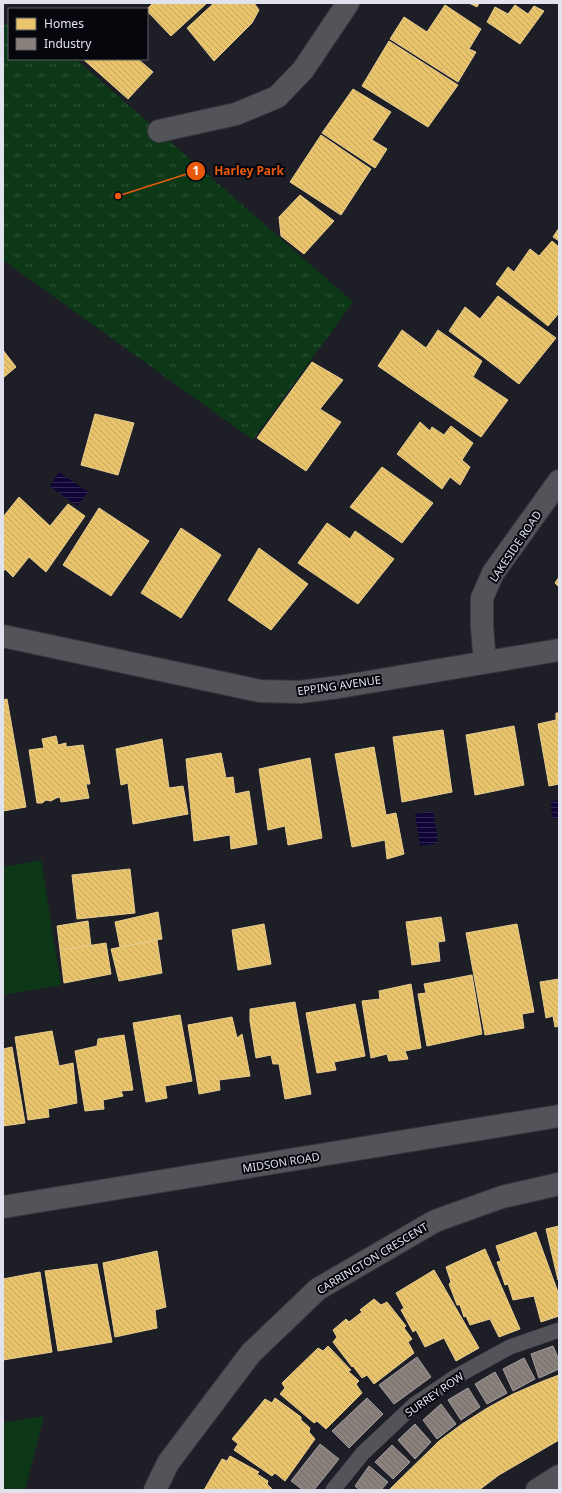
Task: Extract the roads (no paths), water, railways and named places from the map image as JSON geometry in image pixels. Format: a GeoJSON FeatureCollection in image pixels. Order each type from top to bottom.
{"type":"FeatureCollection","features":[{"type":"Feature","properties":{"kind":"street"},"geometry":{"type":"LineString","coordinates":[[159,131],[236,114],[277,98],[302,70],[348,3]]}},
{"type":"Feature","properties":{"kind":"street","name":"LAKESIDE ROAD"},"geometry":{"type":"LineString","coordinates":[[485,662],[482,627],[482,598],[493,573],[559,481]]}},
{"type":"Feature","properties":{"kind":"street","name":"EPPING AVENUE"},"geometry":{"type":"LineString","coordinates":[[3,636],[260,691],[300,692],[339,687],[559,650]]}},
{"type":"Feature","properties":{"kind":"street","name":"MIDSON ROAD"},"geometry":{"type":"LineString","coordinates":[[3,1207],[559,1116]]}},
{"type":"Feature","properties":{"kind":"street","name":"CARRINGTON CRESCENT"},"geometry":{"type":"LineString","coordinates":[[155,1490],[168,1463],[251,1353],[318,1289],[436,1221],[502,1197],[559,1184]]}},
{"type":"Feature","properties":{"kind":"street"},"geometry":{"type":"LineString","coordinates":[[537,1490],[559,1476]]}},
{"type":"Feature","properties":{"kind":"lane","name":"SURREY ROW"},"geometry":{"type":"LineString","coordinates":[[333,1490],[363,1453],[414,1405],[457,1376],[510,1347],[559,1330]]}},
{"type":"Feature","properties":{"kind":"place","name":"Harley Park"},"geometry":{"type":"Point","coordinates":[118,196]}}]}
